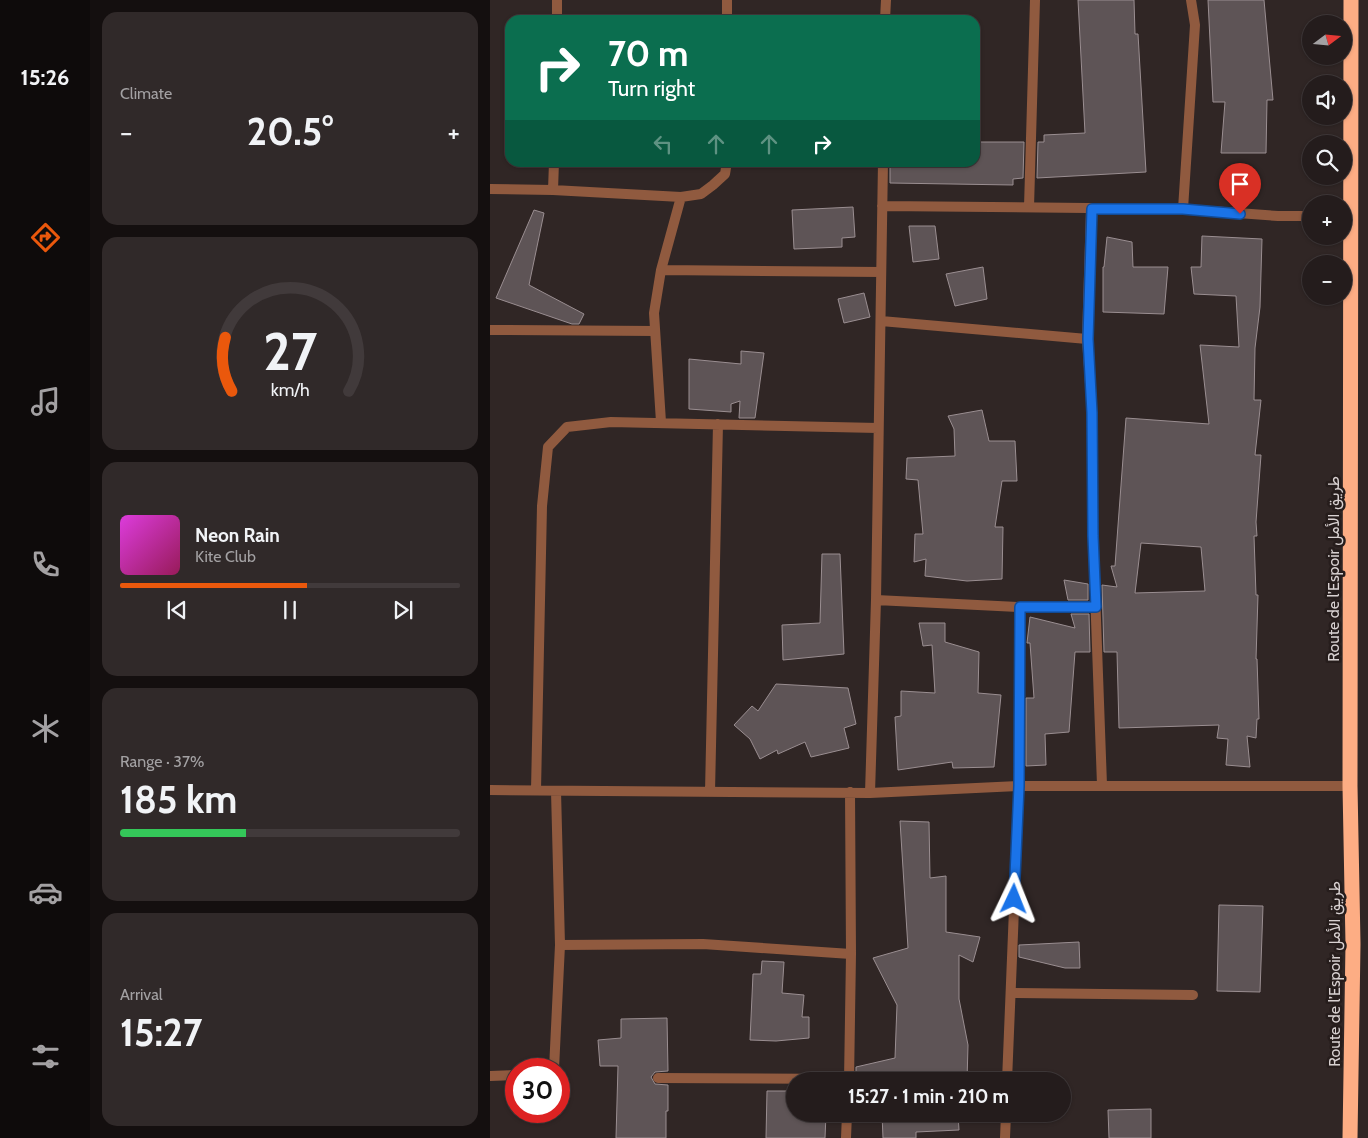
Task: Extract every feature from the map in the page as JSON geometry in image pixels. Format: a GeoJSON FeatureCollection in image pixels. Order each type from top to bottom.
{"type":"FeatureCollection","features":[{"type":"Feature","properties":{"kind":"highway","name":"Route de l’Espoir طريق الأمل"},"geometry":{"type":"LineString","coordinates":[[1347,195],[1351,0]]}},
{"type":"Feature","properties":{"kind":"highway","name":"Route de l’Espoir طريق الأمل"},"geometry":{"type":"LineString","coordinates":[[1347,245],[1350,786],[1353,953],[1350,1138]]}},
{"type":"Feature","properties":{"kind":"street"},"geometry":{"type":"LineString","coordinates":[[557,0],[557,15]]}},
{"type":"Feature","properties":{"kind":"street"},"geometry":{"type":"LineString","coordinates":[[727,0],[727,15]]}},
{"type":"Feature","properties":{"kind":"street"},"geometry":{"type":"LineString","coordinates":[[885,15],[886,0]]}},
{"type":"Feature","properties":{"kind":"street"},"geometry":{"type":"LineString","coordinates":[[1029,207],[1035,0]]}},
{"type":"Feature","properties":{"kind":"street"},"geometry":{"type":"LineString","coordinates":[[1183,209],[1195,25],[1191,0]]}},
{"type":"Feature","properties":{"kind":"street"},"geometry":{"type":"LineString","coordinates":[[553,190],[554,167]]}},
{"type":"Feature","properties":{"kind":"street"},"geometry":{"type":"LineString","coordinates":[[490,189],[681,196],[701,194],[713,186],[725,174],[726,167]]}},
{"type":"Feature","properties":{"kind":"street"},"geometry":{"type":"LineString","coordinates":[[870,793],[876,600],[883,167]]}},
{"type":"Feature","properties":{"kind":"street"},"geometry":{"type":"LineString","coordinates":[[661,422],[654,313],[660,270],[681,196]]}},
{"type":"Feature","properties":{"kind":"street"},"geometry":{"type":"LineString","coordinates":[[882,206],[1183,209],[1302,216]]}},
{"type":"Feature","properties":{"kind":"street"},"geometry":{"type":"LineString","coordinates":[[1092,209],[1088,339],[1092,413],[1093,536],[1102,786]]}},
{"type":"Feature","properties":{"kind":"street"},"geometry":{"type":"LineString","coordinates":[[660,270],[881,272]]}},
{"type":"Feature","properties":{"kind":"street"},"geometry":{"type":"LineString","coordinates":[[881,321],[1088,339]]}},
{"type":"Feature","properties":{"kind":"street"},"geometry":{"type":"LineString","coordinates":[[490,330],[655,331]]}},
{"type":"Feature","properties":{"kind":"street"},"geometry":{"type":"LineString","coordinates":[[536,790],[542,506],[548,447],[567,427],[611,422],[878,428]]}},
{"type":"Feature","properties":{"kind":"street"},"geometry":{"type":"LineString","coordinates":[[710,792],[718,424]]}},
{"type":"Feature","properties":{"kind":"street"},"geometry":{"type":"LineString","coordinates":[[876,600],[1020,607],[1096,607]]}},
{"type":"Feature","properties":{"kind":"street"},"geometry":{"type":"LineString","coordinates":[[1007,1072],[1019,786],[1020,607]]}},
{"type":"Feature","properties":{"kind":"street"},"geometry":{"type":"LineString","coordinates":[[490,790],[870,793],[1019,786],[1350,786]]}},
{"type":"Feature","properties":{"kind":"street"},"geometry":{"type":"LineString","coordinates":[[555,1058],[560,946],[556,791]]}},
{"type":"Feature","properties":{"kind":"street"},"geometry":{"type":"LineString","coordinates":[[849,1072],[851,954],[850,792]]}},
{"type":"Feature","properties":{"kind":"street"},"geometry":{"type":"LineString","coordinates":[[560,946],[703,944],[851,954]]}},
{"type":"Feature","properties":{"kind":"street"},"geometry":{"type":"LineString","coordinates":[[1011,993],[1193,995]]}},
{"type":"Feature","properties":{"kind":"street"},"geometry":{"type":"LineString","coordinates":[[490,1079],[505,1077]]}},
{"type":"Feature","properties":{"kind":"street"},"geometry":{"type":"LineString","coordinates":[[658,1078],[786,1079]]}},
{"type":"Feature","properties":{"kind":"street"},"geometry":{"type":"LineString","coordinates":[[846,1138],[847,1122]]}},
{"type":"Feature","properties":{"kind":"street"},"geometry":{"type":"LineString","coordinates":[[1005,1138],[1006,1122]]}},
{"type":"Feature","properties":{"kind":"building"},"geometry":{"type":"Polygon","coordinates":[[[1078,0],[1134,0],[1135,34],[1138,34],[1146,172],[1037,178],[1038,142],[1044,142],[1044,135],[1085,133],[1078,0]]]}},
{"type":"Feature","properties":{"kind":"building"},"geometry":{"type":"Polygon","coordinates":[[[1208,0],[1264,0],[1273,100],[1267,100],[1266,153],[1221,153],[1225,102],[1213,102],[1208,0]]]}},
{"type":"Feature","properties":{"kind":"building"},"geometry":{"type":"Polygon","coordinates":[[[980,142],[1024,142],[1023,178],[1013,179],[1013,185],[890,183],[890,167],[980,167],[980,142]]]}},
{"type":"Feature","properties":{"kind":"building"},"geometry":{"type":"Polygon","coordinates":[[[853,207],[855,237],[842,238],[842,247],[794,249],[792,210],[853,207]]]}},
{"type":"Feature","properties":{"kind":"building"},"geometry":{"type":"Polygon","coordinates":[[[534,210],[544,213],[529,285],[584,314],[579,324],[572,324],[496,298],[534,210]]]}},
{"type":"Feature","properties":{"kind":"building"},"geometry":{"type":"Polygon","coordinates":[[[909,226],[935,226],[939,259],[913,262],[909,226]]]}},
{"type":"Feature","properties":{"kind":"building"},"geometry":{"type":"Polygon","coordinates":[[[1202,236],[1262,239],[1260,307],[1255,348],[1254,400],[1261,400],[1255,455],[1261,455],[1256,522],[1257,536],[1254,536],[1256,595],[1258,595],[1256,659],[1259,719],[1257,719],[1256,738],[1247,736],[1250,767],[1226,765],[1228,739],[1217,738],[1219,725],[1119,728],[1117,652],[1104,652],[1102,585],[1117,587],[1111,566],[1115,566],[1126,418],[1209,424],[1200,345],[1239,347],[1236,296],[1194,294],[1191,267],[1201,267],[1202,236]],[[1141,543],[1135,593],[1205,591],[1201,547],[1141,543]]]}},
{"type":"Feature","properties":{"kind":"building"},"geometry":{"type":"Polygon","coordinates":[[[1107,237],[1132,242],[1133,267],[1168,267],[1164,314],[1103,312],[1103,267],[1107,237]]]}},
{"type":"Feature","properties":{"kind":"building"},"geometry":{"type":"Polygon","coordinates":[[[983,267],[987,299],[955,306],[946,274],[983,267]]]}},
{"type":"Feature","properties":{"kind":"building"},"geometry":{"type":"Polygon","coordinates":[[[864,293],[870,317],[844,323],[838,299],[864,293]]]}},
{"type":"Feature","properties":{"kind":"building"},"geometry":{"type":"Polygon","coordinates":[[[741,351],[764,353],[755,418],[739,418],[740,401],[731,404],[731,412],[689,409],[689,359],[741,364],[741,351]]]}},
{"type":"Feature","properties":{"kind":"building"},"geometry":{"type":"Polygon","coordinates":[[[982,410],[989,441],[1015,441],[1017,481],[1002,481],[995,527],[1003,527],[1002,579],[967,581],[925,576],[926,559],[914,562],[915,534],[923,534],[918,480],[906,479],[907,458],[955,456],[954,429],[948,416],[982,410]]]}},
{"type":"Feature","properties":{"kind":"building"},"geometry":{"type":"Polygon","coordinates":[[[822,554],[840,554],[844,654],[783,660],[782,625],[820,623],[822,554]]]}},
{"type":"Feature","properties":{"kind":"building"},"geometry":{"type":"Polygon","coordinates":[[[1064,580],[1088,584],[1088,600],[1068,600],[1064,580]]]}},
{"type":"Feature","properties":{"kind":"building"},"geometry":{"type":"Polygon","coordinates":[[[1071,614],[1089,614],[1090,652],[1075,652],[1069,732],[1045,734],[1046,765],[1026,766],[1026,698],[1034,698],[1030,643],[1027,643],[1030,617],[1075,628],[1071,614]]]}},
{"type":"Feature","properties":{"kind":"building"},"geometry":{"type":"Polygon","coordinates":[[[919,623],[945,623],[945,642],[979,652],[978,693],[1001,695],[994,767],[953,768],[952,762],[898,770],[895,717],[901,716],[901,691],[935,693],[932,645],[923,646],[919,623]]]}},
{"type":"Feature","properties":{"kind":"building"},"geometry":{"type":"Polygon","coordinates":[[[776,684],[848,688],[856,724],[844,728],[849,748],[811,757],[805,742],[778,754],[777,750],[760,759],[750,739],[734,725],[752,706],[758,711],[776,684]]]}},
{"type":"Feature","properties":{"kind":"building"},"geometry":{"type":"Polygon","coordinates":[[[900,821],[929,822],[930,878],[946,876],[946,932],[980,937],[973,962],[959,955],[959,999],[968,1045],[967,1072],[856,1072],[856,1067],[895,1058],[897,1005],[873,958],[908,948],[900,821]]]}},
{"type":"Feature","properties":{"kind":"building"},"geometry":{"type":"Polygon","coordinates":[[[1219,905],[1263,906],[1260,992],[1217,991],[1219,905]]]}},
{"type":"Feature","properties":{"kind":"building"},"geometry":{"type":"Polygon","coordinates":[[[1079,942],[1080,968],[1065,968],[1019,957],[1019,945],[1079,942]]]}},
{"type":"Feature","properties":{"kind":"building"},"geometry":{"type":"Polygon","coordinates":[[[762,961],[784,962],[782,993],[804,995],[802,1017],[809,1017],[809,1038],[776,1041],[750,1040],[753,974],[761,974],[762,961]]]}},
{"type":"Feature","properties":{"kind":"building"},"geometry":{"type":"Polygon","coordinates":[[[667,1018],[668,1071],[655,1072],[651,1077],[655,1084],[668,1085],[666,1138],[616,1138],[618,1066],[600,1066],[598,1040],[621,1038],[621,1019],[667,1018]]]}},
{"type":"Feature","properties":{"kind":"building"},"geometry":{"type":"Polygon","coordinates":[[[767,1091],[786,1091],[786,1122],[826,1122],[825,1138],[766,1138],[767,1091]]]}},
{"type":"Feature","properties":{"kind":"building"},"geometry":{"type":"Polygon","coordinates":[[[1151,1109],[1151,1138],[1109,1138],[1108,1110],[1151,1109]]]}},
{"type":"Feature","properties":{"kind":"building"},"geometry":{"type":"Polygon","coordinates":[[[882,1122],[958,1122],[959,1130],[916,1132],[916,1138],[883,1138],[882,1122]]]}},
{"type":"Feature","properties":{"kind":"route"},"geometry":{"type":"LineString","coordinates":[[1014,899],[1019,786],[1020,607],[1096,607],[1093,536],[1092,413],[1088,339],[1092,209],[1183,209],[1240,214]]}}]}
